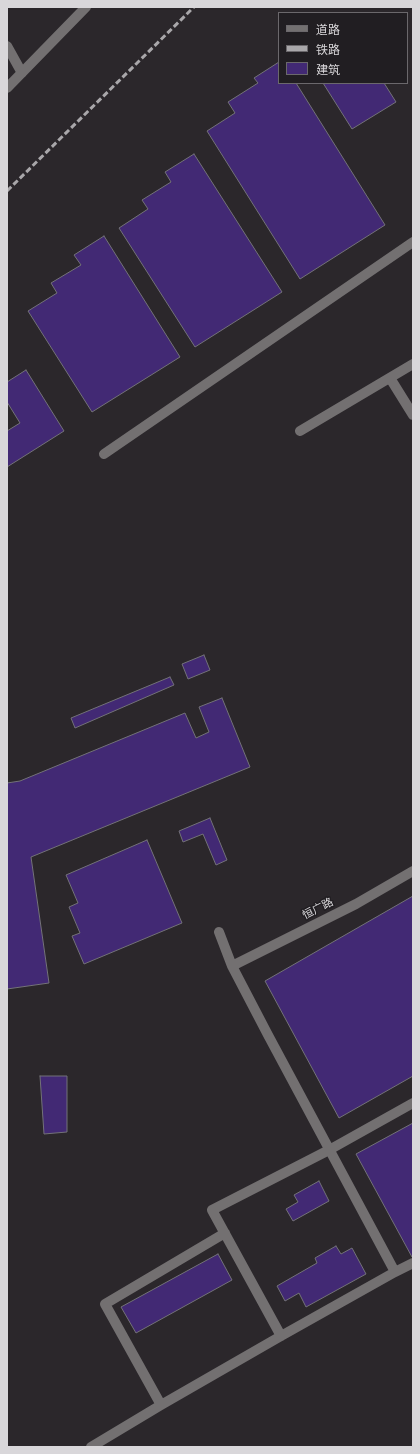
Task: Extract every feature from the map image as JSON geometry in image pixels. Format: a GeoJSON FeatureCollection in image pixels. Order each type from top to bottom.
{"type":"FeatureCollection","features":[{"type":"Feature","properties":{"kind":"street"},"geometry":{"type":"LineString","coordinates":[[7,88],[86,7]]}},
{"type":"Feature","properties":{"kind":"street"},"geometry":{"type":"LineString","coordinates":[[7,46],[22,73]]}},
{"type":"Feature","properties":{"kind":"street"},"geometry":{"type":"LineString","coordinates":[[104,454],[413,242]]}},
{"type":"Feature","properties":{"kind":"street"},"geometry":{"type":"LineString","coordinates":[[300,431],[413,364]]}},
{"type":"Feature","properties":{"kind":"street"},"geometry":{"type":"LineString","coordinates":[[390,378],[413,415]]}},
{"type":"Feature","properties":{"kind":"street","name":"恒广路"},"geometry":{"type":"LineString","coordinates":[[232,966],[356,904],[413,872]]}},
{"type":"Feature","properties":{"kind":"street"},"geometry":{"type":"LineString","coordinates":[[219,932],[232,966],[395,1272]]}},
{"type":"Feature","properties":{"kind":"street"},"geometry":{"type":"LineString","coordinates":[[281,1336],[212,1210],[329,1150],[413,1103]]}},
{"type":"Feature","properties":{"kind":"street"},"geometry":{"type":"LineString","coordinates":[[161,1405],[105,1304],[225,1233]]}},
{"type":"Feature","properties":{"kind":"street"},"geometry":{"type":"LineString","coordinates":[[92,1447],[161,1405],[281,1336],[413,1263]]}},
{"type":"Feature","properties":{"kind":"building"},"geometry":{"type":"Polygon","coordinates":[[[278,63],[278,84],[297,84],[385,225],[300,279],[207,131],[235,113],[228,102],[258,83],[254,78],[278,63]]]}},
{"type":"Feature","properties":{"kind":"building"},"geometry":{"type":"Polygon","coordinates":[[[324,84],[385,84],[396,102],[352,129],[324,84]]]}},
{"type":"Feature","properties":{"kind":"building"},"geometry":{"type":"Polygon","coordinates":[[[194,154],[282,292],[195,347],[119,228],[148,209],[142,200],[171,182],[165,172],[194,154]]]}},
{"type":"Feature","properties":{"kind":"building"},"geometry":{"type":"Polygon","coordinates":[[[104,236],[180,357],[92,412],[28,311],[57,293],[51,283],[81,265],[74,255],[104,236]]]}},
{"type":"Feature","properties":{"kind":"building"},"geometry":{"type":"Polygon","coordinates":[[[26,370],[64,431],[7,467],[7,431],[20,423],[7,402],[7,382],[26,370]]]}},
{"type":"Feature","properties":{"kind":"building"},"geometry":{"type":"Polygon","coordinates":[[[204,655],[210,670],[188,679],[182,664],[204,655]]]}},
{"type":"Feature","properties":{"kind":"building"},"geometry":{"type":"Polygon","coordinates":[[[170,677],[174,685],[75,728],[71,718],[170,677]]]}},
{"type":"Feature","properties":{"kind":"building"},"geometry":{"type":"Polygon","coordinates":[[[222,698],[250,767],[31,857],[49,983],[7,989],[7,783],[20,781],[185,713],[196,738],[209,732],[199,707],[222,698]]]}},
{"type":"Feature","properties":{"kind":"building"},"geometry":{"type":"Polygon","coordinates":[[[210,818],[227,860],[216,865],[203,834],[183,842],[179,831],[210,818]]]}},
{"type":"Feature","properties":{"kind":"building"},"geometry":{"type":"Polygon","coordinates":[[[147,840],[182,923],[84,964],[72,936],[80,933],[69,907],[78,903],[66,875],[147,840]]]}},
{"type":"Feature","properties":{"kind":"building"},"geometry":{"type":"Polygon","coordinates":[[[413,896],[413,1076],[339,1118],[265,981],[413,896]]]}},
{"type":"Feature","properties":{"kind":"building"},"geometry":{"type":"Polygon","coordinates":[[[40,1076],[67,1076],[67,1132],[44,1134],[40,1076]]]}},
{"type":"Feature","properties":{"kind":"building"},"geometry":{"type":"Polygon","coordinates":[[[413,1123],[413,1257],[412,1257],[356,1154],[413,1123]]]}},
{"type":"Feature","properties":{"kind":"building"},"geometry":{"type":"Polygon","coordinates":[[[319,1181],[329,1201],[293,1221],[286,1209],[298,1202],[294,1195],[319,1181]]]}},
{"type":"Feature","properties":{"kind":"building"},"geometry":{"type":"Polygon","coordinates":[[[336,1246],[341,1254],[352,1248],[366,1274],[306,1307],[299,1293],[285,1301],[277,1286],[317,1263],[315,1258],[336,1246]]]}},
{"type":"Feature","properties":{"kind":"building"},"geometry":{"type":"Polygon","coordinates":[[[218,1254],[232,1280],[136,1333],[121,1307],[218,1254]]]}},
{"type":"Feature","properties":{"kind":"railway"},"geometry":{"type":"LineString","coordinates":[[7,191],[194,7]]}}]}
